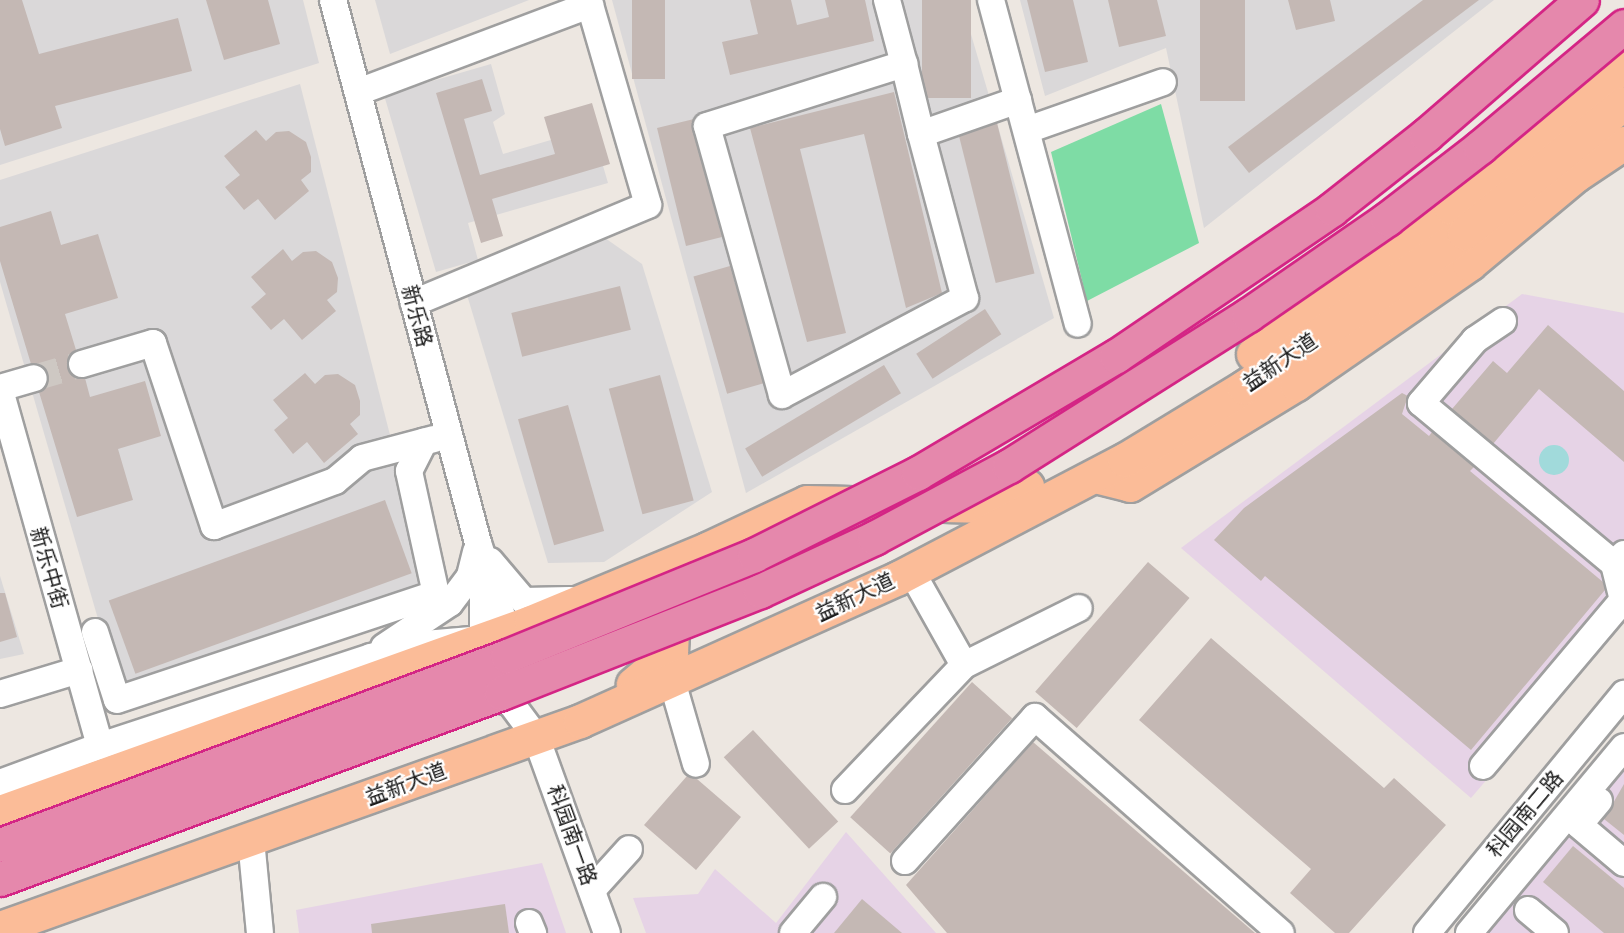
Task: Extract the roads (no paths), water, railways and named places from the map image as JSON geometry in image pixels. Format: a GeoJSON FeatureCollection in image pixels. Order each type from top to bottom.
{"type":"FeatureCollection","features":[{"type":"Feature","properties":{"kind":"highway"},"geometry":{"type":"LineString","coordinates":[[0,845],[507,656],[754,555],[899,484],[1116,356],[1332,209],[1426,135],[1582,0]]}},
{"type":"Feature","properties":{"kind":"highway"},"geometry":{"type":"LineString","coordinates":[[0,879],[523,684],[760,591],[885,533],[1010,466],[1248,315],[1387,219],[1624,26]]}},
{"type":"Feature","properties":{"kind":"main road","name":"益新大道"},"geometry":{"type":"LineString","coordinates":[[0,928],[580,721],[911,571],[1095,476],[1119,451],[1363,275],[1451,208],[1624,65]]}},
{"type":"Feature","properties":{"kind":"main road","name":"益新大道"},"geometry":{"type":"LineString","coordinates":[[0,812],[365,670],[507,631],[707,549],[807,502],[988,506],[1119,451],[1244,387],[1464,233],[1624,103]]}},
{"type":"Feature","properties":{"kind":"main road"},"geometry":{"type":"LineString","coordinates":[[1095,476],[1130,485],[1296,384],[1469,264],[1576,175],[1624,143]]}},
{"type":"Feature","properties":{"kind":"main road"},"geometry":{"type":"LineString","coordinates":[[507,631],[596,609],[640,607],[659,615],[672,633],[671,652],[663,662],[580,721]]}},
{"type":"Feature","properties":{"kind":"street","name":"新乐路"},"geometry":{"type":"LineString","coordinates":[[333,0],[478,543],[507,631]]}},
{"type":"Feature","properties":{"kind":"street"},"geometry":{"type":"LineString","coordinates":[[887,0],[904,64],[921,134],[965,298],[782,395],[707,126],[904,64]]}},
{"type":"Feature","properties":{"kind":"street"},"geometry":{"type":"LineString","coordinates":[[991,0],[1078,324]]}},
{"type":"Feature","properties":{"kind":"street"},"geometry":{"type":"LineString","coordinates":[[357,92],[590,5],[648,205],[414,303]]}},
{"type":"Feature","properties":{"kind":"street"},"geometry":{"type":"LineString","coordinates":[[1027,130],[1163,82]]}},
{"type":"Feature","properties":{"kind":"street"},"geometry":{"type":"LineString","coordinates":[[921,134],[1018,100]]}},
{"type":"Feature","properties":{"kind":"street"},"geometry":{"type":"LineString","coordinates":[[1483,766],[1623,600],[1619,559],[1421,403],[1475,340],[1503,321]]}},
{"type":"Feature","properties":{"kind":"street"},"geometry":{"type":"LineString","coordinates":[[82,364],[153,343],[214,526],[335,481],[362,458],[449,435]]}},
{"type":"Feature","properties":{"kind":"street"},"geometry":{"type":"LineString","coordinates":[[0,389],[34,378]]}},
{"type":"Feature","properties":{"kind":"street","name":"新乐中街"},"geometry":{"type":"LineString","coordinates":[[0,389],[5,434],[79,670],[100,746]]}},
{"type":"Feature","properties":{"kind":"street"},"geometry":{"type":"LineString","coordinates":[[95,632],[117,700],[436,594],[409,471],[424,442]]}},
{"type":"Feature","properties":{"kind":"street"},"geometry":{"type":"LineString","coordinates":[[478,543],[524,601],[551,603],[585,598]]}},
{"type":"Feature","properties":{"kind":"street"},"geometry":{"type":"LineString","coordinates":[[0,783],[100,746],[365,670],[450,603],[470,576],[478,543]]}},
{"type":"Feature","properties":{"kind":"street"},"geometry":{"type":"LineString","coordinates":[[911,571],[964,665]]}},
{"type":"Feature","properties":{"kind":"street"},"geometry":{"type":"LineString","coordinates":[[845,790],[964,665],[1079,608]]}},
{"type":"Feature","properties":{"kind":"street"},"geometry":{"type":"LineString","coordinates":[[0,860],[419,705],[465,679],[496,653],[507,631]]}},
{"type":"Feature","properties":{"kind":"street"},"geometry":{"type":"LineString","coordinates":[[0,694],[79,670]]}},
{"type":"Feature","properties":{"kind":"street"},"geometry":{"type":"LineString","coordinates":[[672,681],[696,764]]}},
{"type":"Feature","properties":{"kind":"street","name":"科园南一路"},"geometry":{"type":"LineString","coordinates":[[419,705],[472,694],[510,702],[536,737],[607,933]]}},
{"type":"Feature","properties":{"kind":"street","name":"科园南二路"},"geometry":{"type":"LineString","coordinates":[[1427,933],[1624,694]]}},
{"type":"Feature","properties":{"kind":"street"},"geometry":{"type":"LineString","coordinates":[[905,861],[1035,717],[1281,933]]}},
{"type":"Feature","properties":{"kind":"street","name":"科园南二路"},"geometry":{"type":"LineString","coordinates":[[1469,933],[1624,747]]}},
{"type":"Feature","properties":{"kind":"street"},"geometry":{"type":"LineString","coordinates":[[1624,770],[1579,825],[1624,863]]}},
{"type":"Feature","properties":{"kind":"street"},"geometry":{"type":"LineString","coordinates":[[251,840],[260,933]]}},
{"type":"Feature","properties":{"kind":"street"},"geometry":{"type":"LineString","coordinates":[[592,890],[629,849]]}},
{"type":"Feature","properties":{"kind":"street"},"geometry":{"type":"LineString","coordinates":[[793,933],[823,897]]}},
{"type":"Feature","properties":{"kind":"street"},"geometry":{"type":"LineString","coordinates":[[1528,910],[1555,933]]}},
{"type":"Feature","properties":{"kind":"water"},"geometry":{"type":"Polygon","coordinates":[[[1554,445],[1565,449],[1569,460],[1565,471],[1554,475],[1543,471],[1539,460],[1543,449],[1554,445]]]}},
{"type":"Feature","properties":{"kind":"tunnel"},"geometry":{"type":"LineString","coordinates":[[34,378],[82,364]]}}]}
